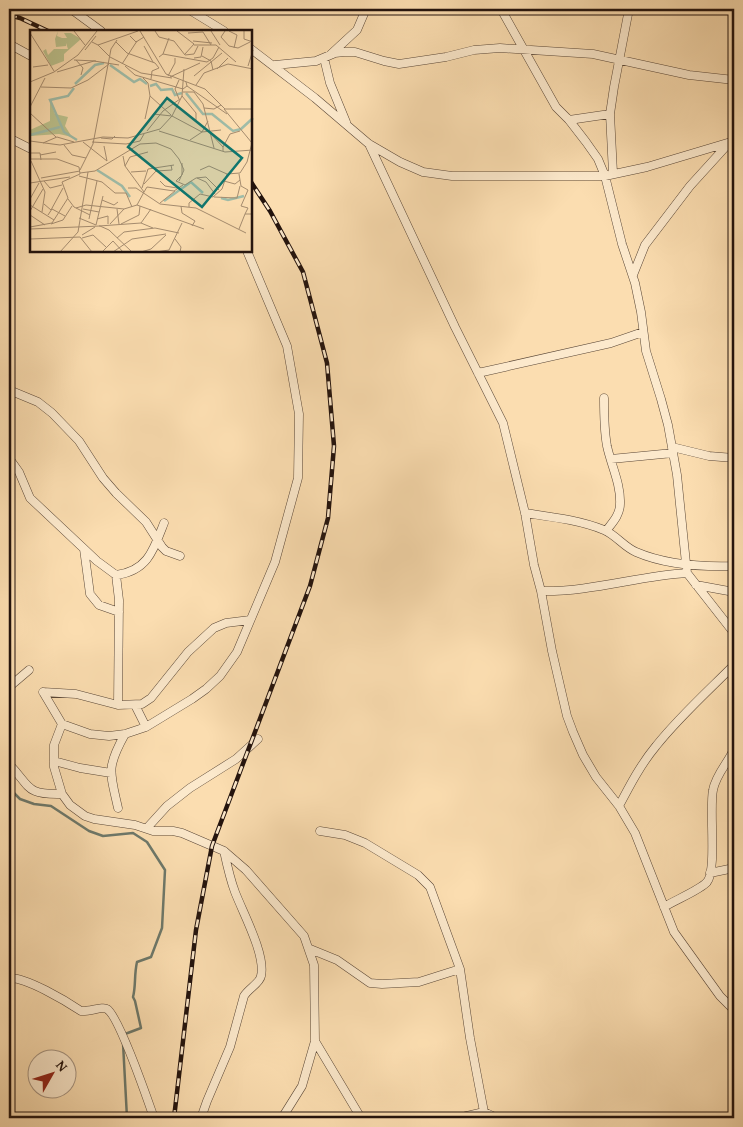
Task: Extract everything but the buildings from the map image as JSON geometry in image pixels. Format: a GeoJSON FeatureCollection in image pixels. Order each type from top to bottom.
{"type":"FeatureCollection","features":[{"type":"Feature","properties":{"kind":"street"},"geometry":{"type":"LineString","coordinates":[[71,9],[100,30]]}},
{"type":"Feature","properties":{"kind":"street"},"geometry":{"type":"LineString","coordinates":[[188,9],[222,30]]}},
{"type":"Feature","properties":{"kind":"street"},"geometry":{"type":"LineString","coordinates":[[327,57],[357,30],[366,9]]}},
{"type":"Feature","properties":{"kind":"street"},"geometry":{"type":"LineString","coordinates":[[500,9],[556,107],[570,120],[598,159],[640,304],[650,367],[661,398],[677,475],[687,573],[734,632]]}},
{"type":"Feature","properties":{"kind":"street"},"geometry":{"type":"LineString","coordinates":[[614,173],[610,114],[629,9]]}},
{"type":"Feature","properties":{"kind":"street"},"geometry":{"type":"LineString","coordinates":[[9,44],[30,55]]}},
{"type":"Feature","properties":{"kind":"street"},"geometry":{"type":"LineString","coordinates":[[275,65],[316,61],[335,53],[355,52],[399,64],[446,57],[474,50],[523,49],[593,54],[689,75],[734,80]]}},
{"type":"Feature","properties":{"kind":"street"},"geometry":{"type":"LineString","coordinates":[[252,50],[275,65],[369,144],[400,162],[423,172],[452,176],[604,176],[647,167],[732,142]]}},
{"type":"Feature","properties":{"kind":"street"},"geometry":{"type":"LineString","coordinates":[[327,57],[330,83],[347,125]]}},
{"type":"Feature","properties":{"kind":"street"},"geometry":{"type":"LineString","coordinates":[[570,120],[610,114]]}},
{"type":"Feature","properties":{"kind":"street"},"geometry":{"type":"LineString","coordinates":[[9,138],[30,148]]}},
{"type":"Feature","properties":{"kind":"street"},"geometry":{"type":"LineString","coordinates":[[632,275],[645,245],[690,186],[732,142]]}},
{"type":"Feature","properties":{"kind":"street"},"geometry":{"type":"LineString","coordinates":[[369,144],[503,423],[525,514],[534,566],[567,716],[583,755],[596,777],[619,806],[635,833],[674,932],[720,996],[734,1010]]}},
{"type":"Feature","properties":{"kind":"street"},"geometry":{"type":"LineString","coordinates":[[247,252],[287,346],[299,414],[300,448],[298,478],[275,562],[238,652],[220,676],[192,699],[146,727],[125,734],[109,736],[90,734],[62,724],[43,692],[76,694],[118,705],[142,704],[151,698],[188,652],[214,628],[226,623],[250,620]]}},
{"type":"Feature","properties":{"kind":"street"},"geometry":{"type":"LineString","coordinates":[[478,373],[592,348],[643,332]]}},
{"type":"Feature","properties":{"kind":"street"},"geometry":{"type":"LineString","coordinates":[[9,390],[38,402],[66,428],[79,441],[103,478],[125,504],[146,522],[166,551],[180,556]]}},
{"type":"Feature","properties":{"kind":"street"},"geometry":{"type":"LineString","coordinates":[[604,398],[604,424],[621,505],[618,514],[606,531]]}},
{"type":"Feature","properties":{"kind":"street"},"geometry":{"type":"LineString","coordinates":[[611,459],[672,450],[734,458]]}},
{"type":"Feature","properties":{"kind":"street"},"geometry":{"type":"LineString","coordinates":[[9,458],[19,472],[30,498],[84,549],[109,571],[116,574],[129,573],[136,570],[146,560],[164,522]]}},
{"type":"Feature","properties":{"kind":"street"},"geometry":{"type":"LineString","coordinates":[[525,514],[581,522],[606,531],[634,551],[686,564],[734,566]]}},
{"type":"Feature","properties":{"kind":"street"},"geometry":{"type":"LineString","coordinates":[[84,549],[90,594],[99,605],[119,612]]}},
{"type":"Feature","properties":{"kind":"street"},"geometry":{"type":"LineString","coordinates":[[541,591],[583,589],[666,574],[687,573]]}},
{"type":"Feature","properties":{"kind":"street"},"geometry":{"type":"LineString","coordinates":[[116,574],[120,600],[118,705]]}},
{"type":"Feature","properties":{"kind":"street"},"geometry":{"type":"LineString","coordinates":[[696,584],[734,592]]}},
{"type":"Feature","properties":{"kind":"street"},"geometry":{"type":"LineString","coordinates":[[619,806],[643,764],[656,746],[699,699],[733,666]]}},
{"type":"Feature","properties":{"kind":"street"},"geometry":{"type":"LineString","coordinates":[[733,666],[734,689]]}},
{"type":"Feature","properties":{"kind":"street"},"geometry":{"type":"LineString","coordinates":[[9,687],[30,670]]}},
{"type":"Feature","properties":{"kind":"street"},"geometry":{"type":"LineString","coordinates":[[135,705],[146,727]]}},
{"type":"Feature","properties":{"kind":"street"},"geometry":{"type":"LineString","coordinates":[[62,724],[54,745],[55,772],[62,794],[70,805],[85,816],[94,819],[135,825],[153,831],[172,830],[224,852],[241,864],[304,936],[310,949],[314,975],[315,1041],[302,1086],[282,1118]]}},
{"type":"Feature","properties":{"kind":"street"},"geometry":{"type":"LineString","coordinates":[[118,808],[111,773],[112,758],[125,734]]}},
{"type":"Feature","properties":{"kind":"street"},"geometry":{"type":"LineString","coordinates":[[146,828],[167,806],[190,788],[236,758],[258,739]]}},
{"type":"Feature","properties":{"kind":"street"},"geometry":{"type":"LineString","coordinates":[[664,908],[702,887],[709,880],[713,790],[734,749]]}},
{"type":"Feature","properties":{"kind":"street"},"geometry":{"type":"LineString","coordinates":[[54,761],[111,773]]}},
{"type":"Feature","properties":{"kind":"street"},"geometry":{"type":"LineString","coordinates":[[9,764],[30,789],[38,794],[62,794]]}},
{"type":"Feature","properties":{"kind":"street"},"geometry":{"type":"LineString","coordinates":[[320,831],[345,835],[366,843],[418,875],[430,887],[460,969],[470,1038],[484,1112]]}},
{"type":"Feature","properties":{"kind":"street"},"geometry":{"type":"LineString","coordinates":[[202,1118],[207,1101],[230,1047],[244,996],[260,980],[262,975],[256,944],[235,893],[224,852]]}},
{"type":"Feature","properties":{"kind":"street"},"geometry":{"type":"LineString","coordinates":[[710,873],[734,868]]}},
{"type":"Feature","properties":{"kind":"street"},"geometry":{"type":"LineString","coordinates":[[310,949],[337,960],[370,983],[419,982],[440,977],[460,969]]}},
{"type":"Feature","properties":{"kind":"street"},"geometry":{"type":"LineString","coordinates":[[9,978],[14,977],[27,982],[81,1011],[91,1012],[106,1008],[111,1013],[122,1035],[154,1118]]}},
{"type":"Feature","properties":{"kind":"street"},"geometry":{"type":"LineString","coordinates":[[315,1041],[361,1118]]}},
{"type":"Feature","properties":{"kind":"street"},"geometry":{"type":"LineString","coordinates":[[458,1118],[484,1112],[496,1118]]}},
{"type":"Feature","properties":{"kind":"waterway"},"geometry":{"type":"LineString","coordinates":[[9,788],[20,799],[34,804],[51,806],[89,831],[103,836],[133,833],[147,842],[165,870],[162,928],[151,957],[137,962],[136,967],[133,997],[141,1028],[125,1034]]}},
{"type":"Feature","properties":{"kind":"waterway"},"geometry":{"type":"LineString","coordinates":[[123,1043],[127,1118]]}},
{"type":"Feature","properties":{"kind":"railway"},"geometry":{"type":"LineString","coordinates":[[9,15],[46,30]]}},
{"type":"Feature","properties":{"kind":"railway"},"geometry":{"type":"LineString","coordinates":[[174,1118],[196,930],[212,846],[310,586],[328,518],[334,446],[327,363],[303,272],[270,211],[252,184]]}}]}
